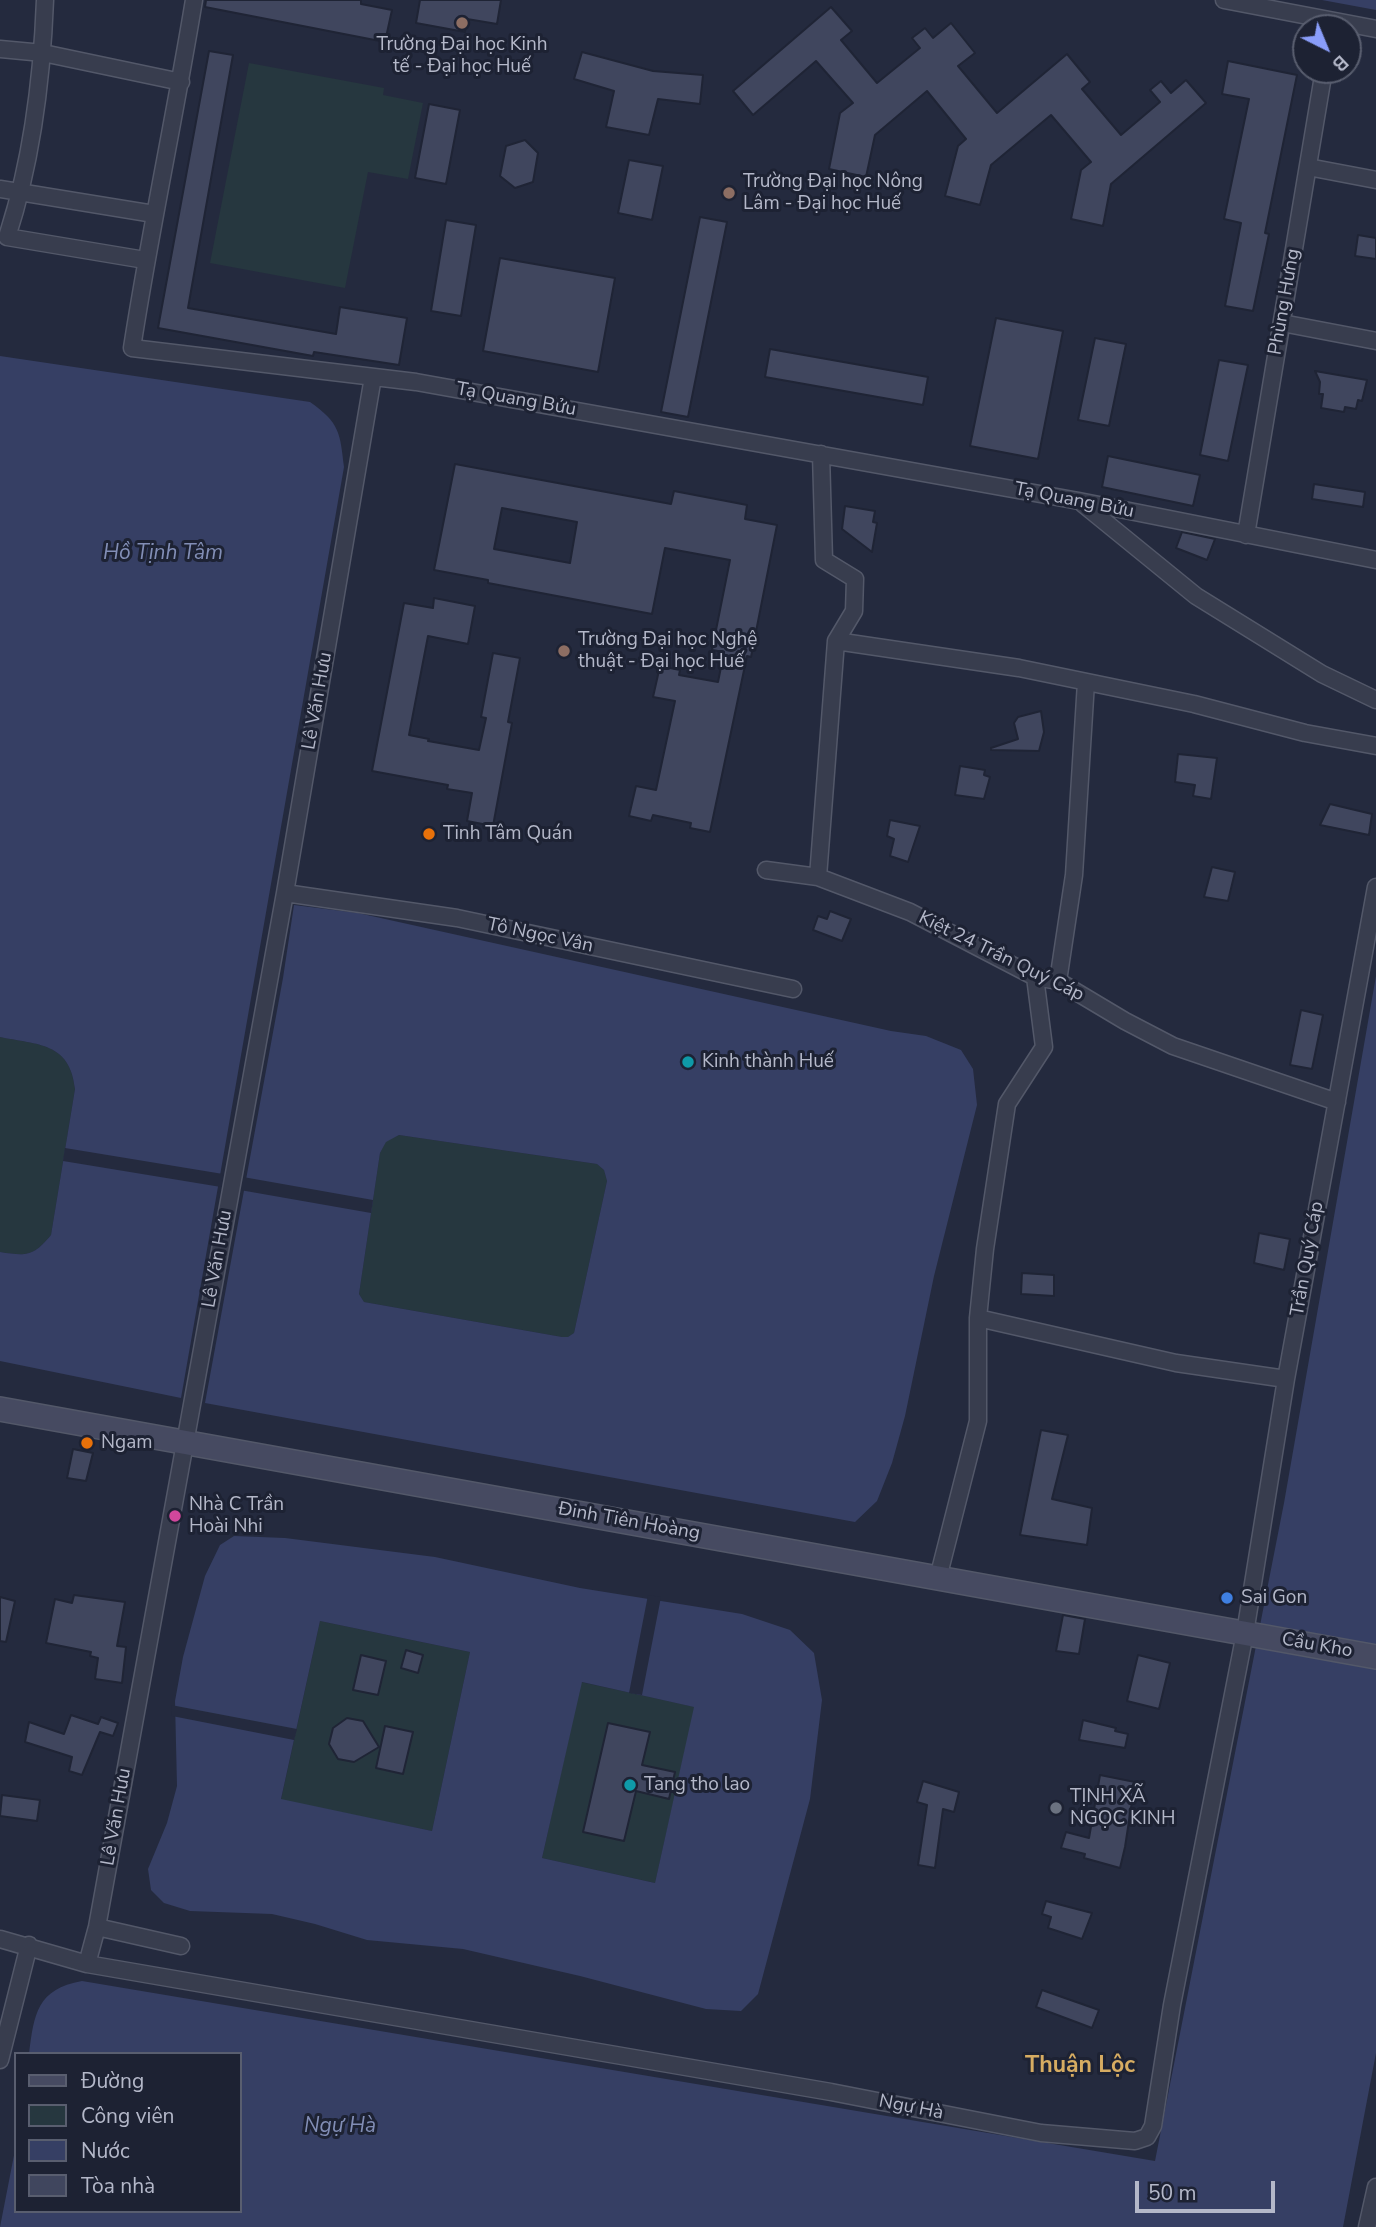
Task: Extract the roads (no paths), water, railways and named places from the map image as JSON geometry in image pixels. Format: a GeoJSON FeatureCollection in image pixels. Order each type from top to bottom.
{"type":"FeatureCollection","features":[{"type":"Feature","properties":{"kind":"main road","name":"Đinh Tiên Hoàng"},"geometry":{"type":"LineString","coordinates":[[0,1409],[1251,1634]]}},
{"type":"Feature","properties":{"kind":"main road","name":"Cầu Kho"},"geometry":{"type":"LineString","coordinates":[[1251,1634],[1376,1657]]}},
{"type":"Feature","properties":{"kind":"street"},"geometry":{"type":"LineString","coordinates":[[45,0],[43,53],[22,192],[7,237],[145,260]]}},
{"type":"Feature","properties":{"kind":"street","name":"Tạ Quang Bửu"},"geometry":{"type":"LineString","coordinates":[[194,0],[181,82],[145,260],[132,348],[373,377],[1079,501],[1376,560]]}},
{"type":"Feature","properties":{"kind":"street"},"geometry":{"type":"LineString","coordinates":[[1224,0],[1292,15]]}},
{"type":"Feature","properties":{"kind":"street"},"geometry":{"type":"LineString","coordinates":[[0,50],[43,53],[181,82]]}},
{"type":"Feature","properties":{"kind":"street","name":"Phùng Hưng"},"geometry":{"type":"LineString","coordinates":[[1245,535],[1322,84]]}},
{"type":"Feature","properties":{"kind":"street"},"geometry":{"type":"LineString","coordinates":[[1308,167],[1376,180]]}},
{"type":"Feature","properties":{"kind":"street"},"geometry":{"type":"LineString","coordinates":[[0,189],[154,214]]}},
{"type":"Feature","properties":{"kind":"street"},"geometry":{"type":"LineString","coordinates":[[1282,323],[1376,341]]}},
{"type":"Feature","properties":{"kind":"street","name":"Lê Văn Hưu"},"geometry":{"type":"LineString","coordinates":[[87,1964],[97,1927],[285,893],[373,377]]}},
{"type":"Feature","properties":{"kind":"street"},"geometry":{"type":"LineString","coordinates":[[818,877],[836,641],[854,611],[855,579],[824,560],[821,454]]}},
{"type":"Feature","properties":{"kind":"street"},"geometry":{"type":"LineString","coordinates":[[1079,501],[1196,596],[1322,674],[1376,700]]}},
{"type":"Feature","properties":{"kind":"street"},"geometry":{"type":"LineString","coordinates":[[836,641],[1019,668],[1194,704],[1306,733],[1376,746]]}},
{"type":"Feature","properties":{"kind":"street"},"geometry":{"type":"LineString","coordinates":[[1058,981],[1074,875],[1086,682]]}},
{"type":"Feature","properties":{"kind":"street","name":"Kiệt 24 Trần Quý Cáp"},"geometry":{"type":"LineString","coordinates":[[765,870],[818,877],[910,912],[1035,977],[1058,981],[1125,1021],[1173,1045],[1337,1102]]}},
{"type":"Feature","properties":{"kind":"street","name":"Trần Quý Cáp"},"geometry":{"type":"LineString","coordinates":[[1251,1634],[1286,1379],[1376,887]]}},
{"type":"Feature","properties":{"kind":"street","name":"Tô Ngọc Vân"},"geometry":{"type":"LineString","coordinates":[[285,893],[457,918],[793,989]]}},
{"type":"Feature","properties":{"kind":"street"},"geometry":{"type":"LineString","coordinates":[[938,1578],[978,1421],[978,1318],[985,1250],[1007,1104],[1044,1047],[1035,977]]}},
{"type":"Feature","properties":{"kind":"street"},"geometry":{"type":"LineString","coordinates":[[978,1318],[1176,1363],[1286,1379]]}},
{"type":"Feature","properties":{"kind":"street","name":"Ngự Hà"},"geometry":{"type":"LineString","coordinates":[[87,1964],[831,2092],[1041,2133],[1135,2141],[1147,2137],[1153,2126],[1172,2004],[1251,1634]]}},
{"type":"Feature","properties":{"kind":"street"},"geometry":{"type":"LineString","coordinates":[[97,1927],[181,1946]]}},
{"type":"Feature","properties":{"kind":"street"},"geometry":{"type":"LineString","coordinates":[[0,1939],[29,1945],[87,1964]]}},
{"type":"Feature","properties":{"kind":"street"},"geometry":{"type":"LineString","coordinates":[[0,2060],[29,1945]]}},
{"type":"Feature","properties":{"kind":"street"},"geometry":{"type":"LineString","coordinates":[[1367,2227],[1376,2187]]}},
{"type":"Feature","properties":{"kind":"water"},"geometry":{"type":"Polygon","coordinates":[[[1322,0],[1376,0],[1376,10],[1322,0]]]}},
{"type":"Feature","properties":{"kind":"water","name":"Hồ Tịnh Tâm"},"geometry":{"type":"Polygon","coordinates":[[[0,356],[310,402],[333,423],[341,445],[344,467],[181,1398],[0,1361],[0,1252],[16,1254],[34,1251],[51,1235],[75,1089],[67,1062],[59,1054],[50,1048],[0,1037],[0,356]]]}},
{"type":"Feature","properties":{"kind":"water"},"geometry":{"type":"Polygon","coordinates":[[[294,905],[358,913],[891,1031],[926,1036],[961,1050],[973,1069],[977,1105],[934,1276],[905,1416],[892,1463],[877,1501],[855,1522],[205,1403],[294,905]],[[399,1135],[386,1142],[380,1153],[359,1294],[364,1302],[568,1337],[574,1333],[607,1181],[604,1170],[597,1164],[399,1135]]]}},
{"type":"Feature","properties":{"kind":"water","name":"Ngự Hà"},"geometry":{"type":"Polygon","coordinates":[[[1376,976],[1376,2053],[1343,2227],[0,2227],[14,2155],[14,2213],[242,2213],[242,2052],[29,2052],[40,2006],[55,1990],[82,1981],[1155,2161],[1284,1503],[1376,976]]]}},
{"type":"Feature","properties":{"kind":"water"},"geometry":{"type":"Polygon","coordinates":[[[234,1536],[285,1538],[435,1557],[580,1588],[742,1614],[790,1630],[814,1653],[822,1700],[810,1799],[758,1994],[741,2011],[706,2009],[463,1949],[367,1940],[272,1914],[190,1911],[164,1903],[151,1890],[148,1869],[167,1823],[177,1786],[175,1701],[183,1657],[205,1576],[220,1545],[234,1536]],[[320,1621],[281,1799],[432,1831],[470,1652],[320,1621]],[[582,1682],[542,1858],[655,1883],[694,1707],[582,1682]]]}},
{"type":"Feature","properties":{"kind":"place","name":"Trường Đại học Kinh tế - Đại học Huế"},"geometry":{"type":"Point","coordinates":[462,23]}},
{"type":"Feature","properties":{"kind":"place","name":"Trường Đại học Nông Lâm - Đại học Huế"},"geometry":{"type":"Point","coordinates":[729,193]}},
{"type":"Feature","properties":{"kind":"place","name":"Trường Đại học Nghệ thuật - Đại học Huế"},"geometry":{"type":"Point","coordinates":[564,651]}},
{"type":"Feature","properties":{"kind":"place","name":"Tinh Tâm Quán"},"geometry":{"type":"Point","coordinates":[429,834]}},
{"type":"Feature","properties":{"kind":"place","name":"Kinh thành Huế"},"geometry":{"type":"Point","coordinates":[688,1062]}},
{"type":"Feature","properties":{"kind":"place","name":"Ngam"},"geometry":{"type":"Point","coordinates":[87,1443]}},
{"type":"Feature","properties":{"kind":"place","name":"Nhà C Trần Hoài Nhi"},"geometry":{"type":"Point","coordinates":[175,1516]}},
{"type":"Feature","properties":{"kind":"place","name":"Sai Gon"},"geometry":{"type":"Point","coordinates":[1227,1598]}},
{"type":"Feature","properties":{"kind":"place","name":"Tang tho lao"},"geometry":{"type":"Point","coordinates":[630,1785]}},
{"type":"Feature","properties":{"kind":"place","name":"TỊNH XÃ NGỌC KINH"},"geometry":{"type":"Point","coordinates":[1056,1808]}},
{"type":"Feature","properties":{"kind":"district","name":"Thuận Lộc"},"geometry":{"type":"Point","coordinates":[1080,2066]}}]}
